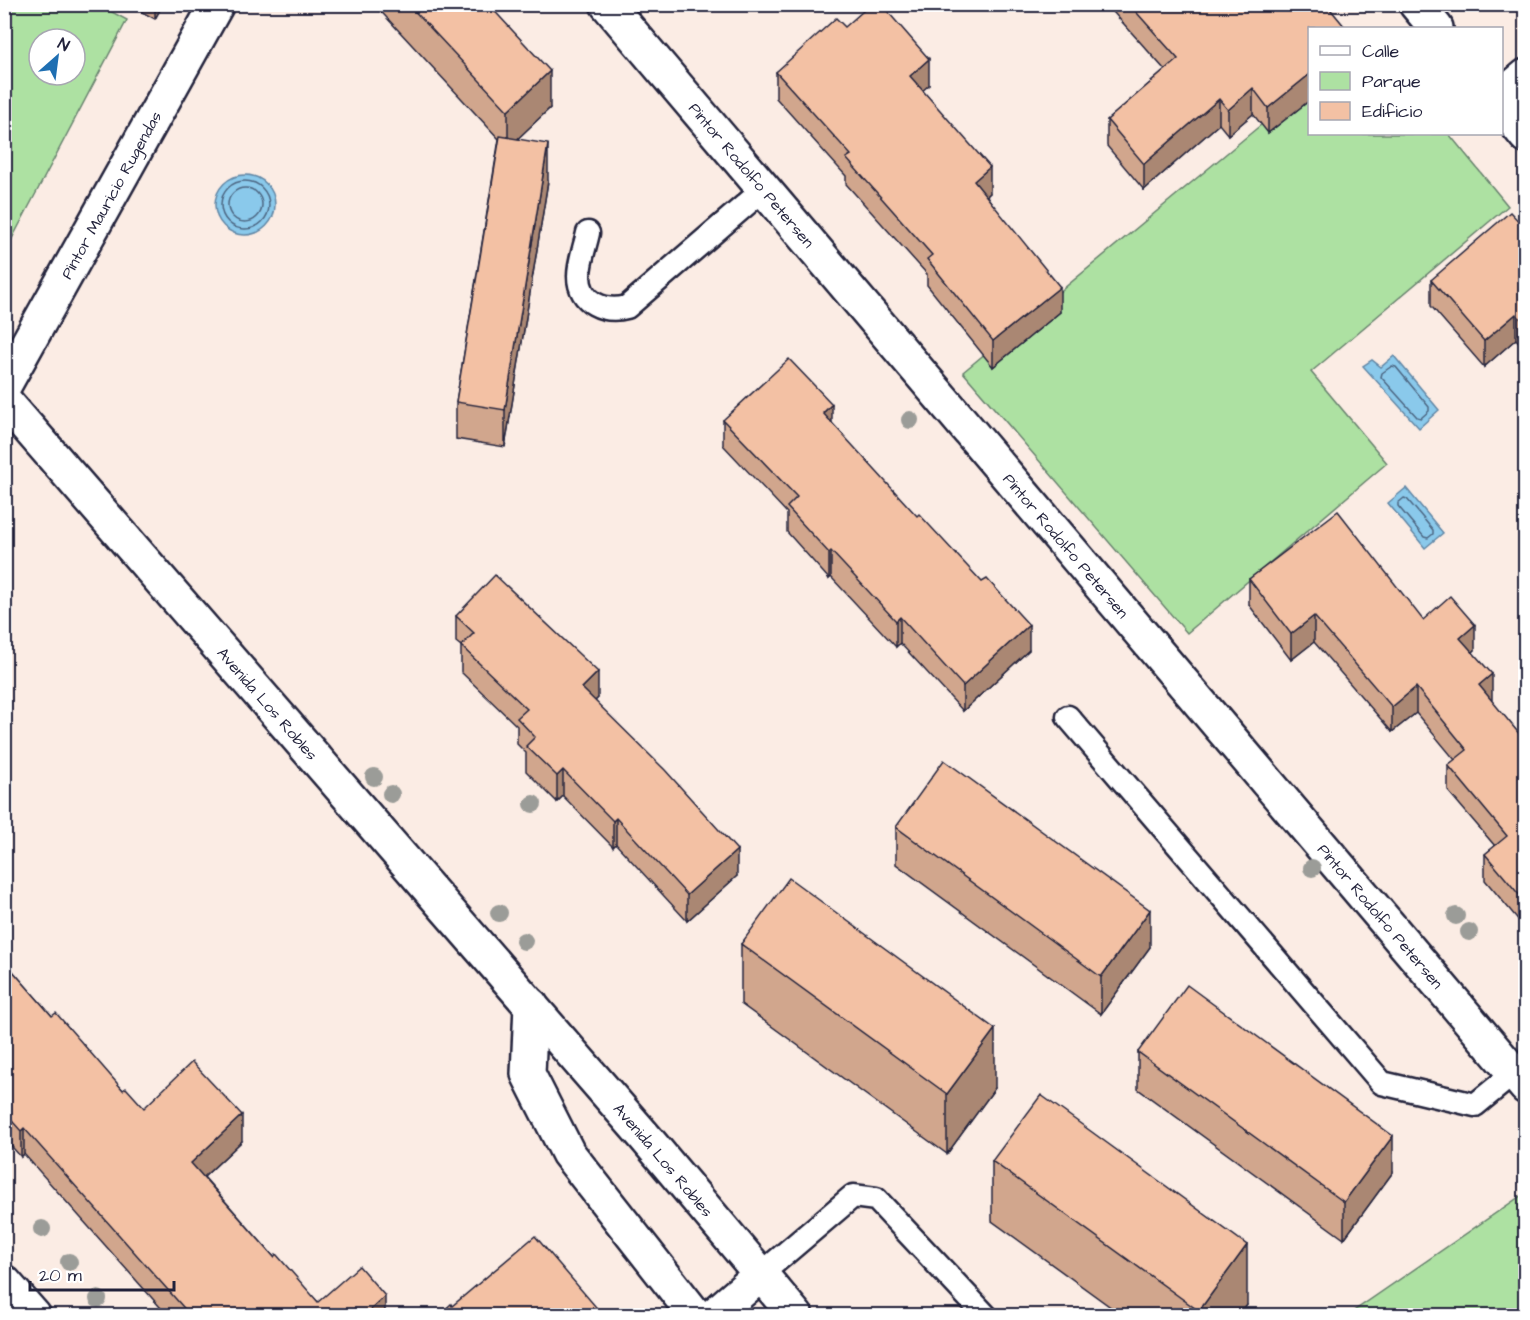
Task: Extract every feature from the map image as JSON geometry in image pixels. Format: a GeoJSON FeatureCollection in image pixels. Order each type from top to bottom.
{"type":"FeatureCollection","features":[{"type":"Feature","properties":{"kind":"street","name":"Pintor Mauricio Rugendas"},"geometry":{"type":"LineString","coordinates":[[4,386],[217,4]]}},
{"type":"Feature","properties":{"kind":"street","name":"Pintor Rodolfo Petersen"},"geometry":{"type":"LineString","coordinates":[[607,4],[1520,1080]]}},
{"type":"Feature","properties":{"kind":"street"},"geometry":{"type":"LineString","coordinates":[[1416,4],[1435,27]]}},
{"type":"Feature","properties":{"kind":"street"},"geometry":{"type":"LineString","coordinates":[[1503,95],[1526,76]]}},
{"type":"Feature","properties":{"kind":"street"},"geometry":{"type":"LineString","coordinates":[[1503,107],[1526,136]]}},
{"type":"Feature","properties":{"kind":"street","name":"Avenida Los Robles"},"geometry":{"type":"LineString","coordinates":[[4,400],[531,1005],[796,1316]]}},
{"type":"Feature","properties":{"kind":"street"},"geometry":{"type":"LineString","coordinates":[[531,1005],[528,1074],[568,1153],[696,1316]]}},
{"type":"Feature","properties":{"kind":"street"},"geometry":{"type":"LineString","coordinates":[[713,1316],[760,1275]]}},
{"type":"Feature","properties":{"kind":"street"},"geometry":{"type":"LineString","coordinates":[[4,1282],[34,1316]]}},
{"type":"Feature","properties":{"kind":"lane"},"geometry":{"type":"LineString","coordinates":[[588,233],[579,275],[580,287],[586,297],[596,306],[606,310],[617,310],[627,307],[764,189]]}},
{"type":"Feature","properties":{"kind":"lane"},"geometry":{"type":"LineString","coordinates":[[1068,717],[1382,1083],[1475,1106],[1520,1080]]}},
{"type":"Feature","properties":{"kind":"lane"},"geometry":{"type":"LineString","coordinates":[[760,1275],[853,1196],[876,1199],[986,1316]]}},
{"type":"Feature","properties":{"kind":"green space"},"geometry":{"type":"Polygon","coordinates":[[[5,4],[99,5],[127,20],[5,252],[5,4]]]}},
{"type":"Feature","properties":{"kind":"green space"},"geometry":{"type":"Polygon","coordinates":[[[1308,86],[1308,135],[1450,135],[1508,206],[1311,372],[1387,463],[1187,633],[963,372],[1308,86]]]}},
{"type":"Feature","properties":{"kind":"green space"},"geometry":{"type":"Polygon","coordinates":[[[1525,1193],[1525,1315],[1348,1315],[1525,1193]]]}},
{"type":"Feature","properties":{"kind":"water"},"geometry":{"type":"Polygon","coordinates":[[[239,175],[251,175],[262,180],[270,188],[275,205],[273,217],[262,230],[251,235],[239,235],[228,230],[220,222],[215,211],[215,199],[220,188],[228,180],[239,175]]]}},
{"type":"Feature","properties":{"kind":"water"},"geometry":{"type":"Polygon","coordinates":[[[1394,356],[1439,410],[1419,428],[1363,366],[1372,360],[1381,367],[1394,356]]]}},
{"type":"Feature","properties":{"kind":"water"},"geometry":{"type":"Polygon","coordinates":[[[1406,488],[1443,533],[1425,548],[1388,503],[1406,488]]]}},
{"type":"Feature","properties":{"kind":"building"},"geometry":{"type":"Polygon","coordinates":[[[408,4],[488,4],[550,71],[508,111],[408,4]]]}},
{"type":"Feature","properties":{"kind":"building"},"geometry":{"type":"Polygon","coordinates":[[[871,4],[881,4],[929,59],[910,76],[990,167],[974,181],[1060,287],[993,341],[927,259],[932,255],[846,158],[851,155],[776,72],[836,18],[845,27],[871,4]]]}},
{"type":"Feature","properties":{"kind":"building"},"geometry":{"type":"Polygon","coordinates":[[[1129,4],[1326,4],[1345,27],[1308,27],[1308,76],[1268,108],[1253,88],[1228,110],[1219,99],[1144,164],[1107,120],[1178,59],[1129,4]]]}},
{"type":"Feature","properties":{"kind":"building"},"geometry":{"type":"Polygon","coordinates":[[[500,136],[548,144],[505,410],[456,402],[500,136]]]}},
{"type":"Feature","properties":{"kind":"building"},"geometry":{"type":"Polygon","coordinates":[[[1510,212],[1526,229],[1526,324],[1516,314],[1484,341],[1431,280],[1510,212]]]}},
{"type":"Feature","properties":{"kind":"building"},"geometry":{"type":"Polygon","coordinates":[[[789,359],[832,404],[823,413],[917,516],[919,514],[982,582],[987,579],[1029,625],[963,686],[900,617],[896,621],[787,507],[797,497],[723,420],[789,359]]]}},
{"type":"Feature","properties":{"kind":"building"},"geometry":{"type":"Polygon","coordinates":[[[1338,511],[1423,620],[1450,596],[1475,625],[1460,638],[1492,674],[1479,685],[1526,742],[1526,903],[1485,854],[1507,836],[1448,765],[1467,750],[1416,687],[1392,707],[1314,616],[1291,634],[1249,579],[1338,511]]]}},
{"type":"Feature","properties":{"kind":"building"},"geometry":{"type":"Polygon","coordinates":[[[495,575],[598,672],[582,688],[665,770],[737,850],[687,895],[616,818],[613,821],[563,770],[557,776],[526,746],[535,737],[517,718],[527,709],[461,646],[474,633],[456,616],[495,575]]]}},
{"type":"Feature","properties":{"kind":"building"},"geometry":{"type":"Polygon","coordinates":[[[944,760],[1150,910],[1101,977],[896,827],[944,760]]]}},
{"type":"Feature","properties":{"kind":"building"},"geometry":{"type":"Polygon","coordinates":[[[789,878],[995,1029],[947,1094],[741,944],[789,878]]]}},
{"type":"Feature","properties":{"kind":"building"},"geometry":{"type":"Polygon","coordinates":[[[4,961],[52,1016],[56,1013],[123,1090],[126,1088],[144,1108],[192,1062],[242,1115],[191,1163],[274,1257],[276,1254],[318,1302],[359,1266],[385,1296],[364,1316],[191,1316],[24,1128],[21,1131],[4,1112],[4,961]]]}},
{"type":"Feature","properties":{"kind":"building"},"geometry":{"type":"Polygon","coordinates":[[[1187,985],[1393,1136],[1344,1202],[1138,1052],[1187,985]]]}},
{"type":"Feature","properties":{"kind":"building"},"geometry":{"type":"Polygon","coordinates":[[[1041,1095],[1247,1245],[1199,1311],[992,1161],[1041,1095]]]}},
{"type":"Feature","properties":{"kind":"building"},"geometry":{"type":"Polygon","coordinates":[[[535,1236],[602,1314],[601,1316],[438,1316],[451,1304],[452,1306],[535,1236]]]}}]}
